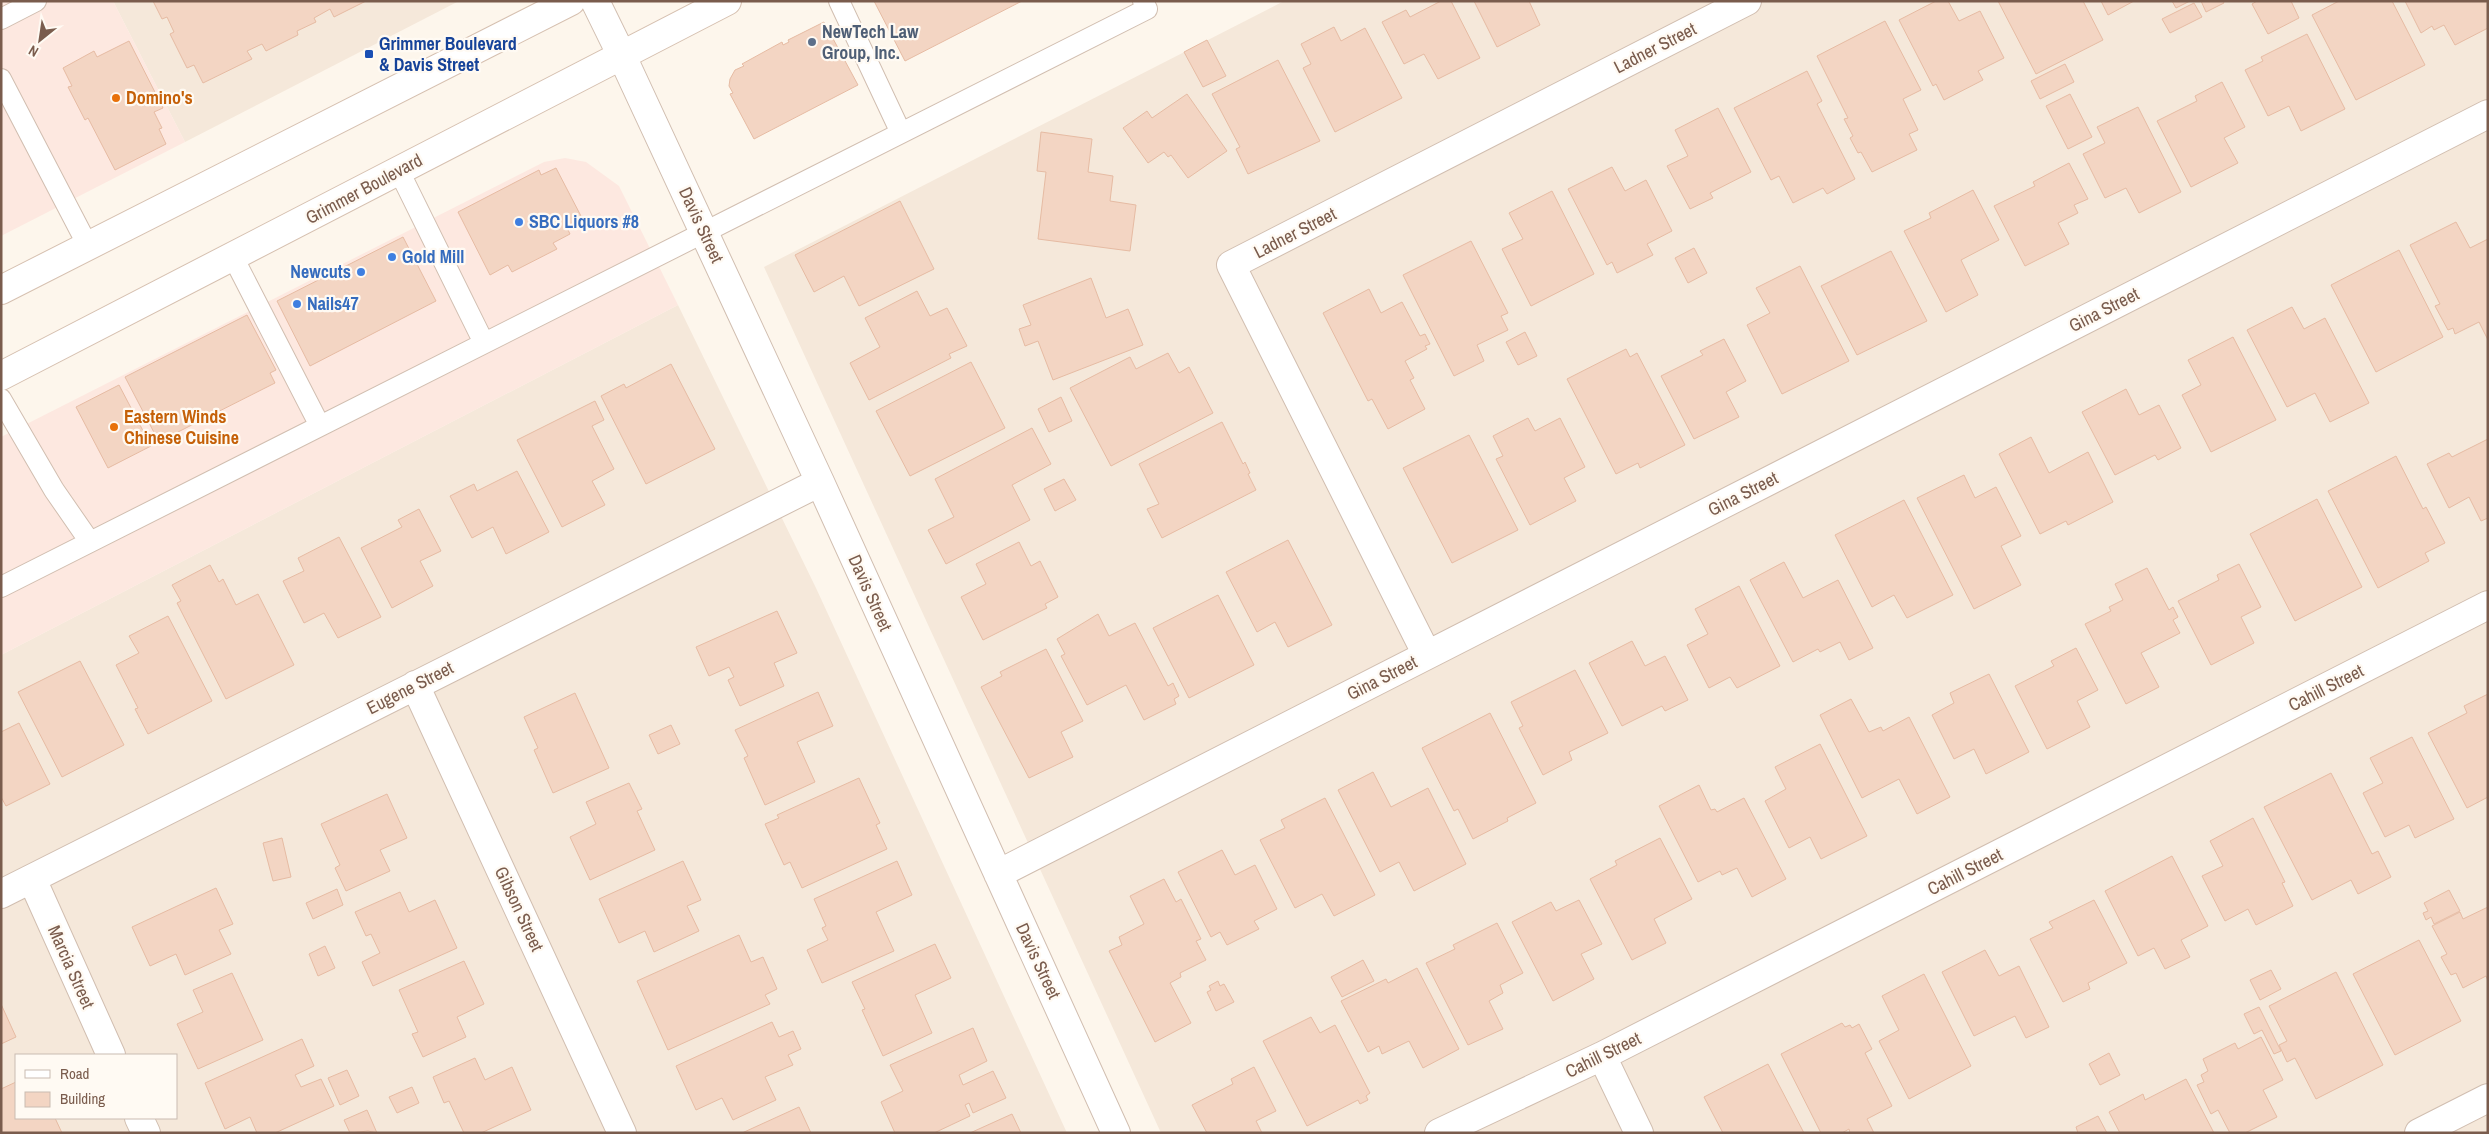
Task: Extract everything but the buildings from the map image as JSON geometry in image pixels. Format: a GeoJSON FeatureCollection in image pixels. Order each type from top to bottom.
{"type":"FeatureCollection","features":[{"type":"Feature","properties":{"kind":"street"},"geometry":{"type":"LineString","coordinates":[[1,290],[571,1]]}},
{"type":"Feature","properties":{"kind":"street","name":"Davis Street"},"geometry":{"type":"LineString","coordinates":[[595,1],[622,54],[820,482],[1116,1133]]}},
{"type":"Feature","properties":{"kind":"street","name":"Grimmer Boulevard"},"geometry":{"type":"LineString","coordinates":[[1,376],[727,1]]}},
{"type":"Feature","properties":{"kind":"street","name":"Ladner Street"},"geometry":{"type":"LineString","coordinates":[[1427,655],[1231,265],[1747,1]]}},
{"type":"Feature","properties":{"kind":"street","name":"Gina Street"},"geometry":{"type":"LineString","coordinates":[[998,874],[2488,114]]}},
{"type":"Feature","properties":{"kind":"street","name":"Eugene Street"},"geometry":{"type":"LineString","coordinates":[[1,894],[820,482]]}},
{"type":"Feature","properties":{"kind":"street","name":"Cahill Street"},"geometry":{"type":"LineString","coordinates":[[1439,1133],[1602,1056],[2488,605]]}},
{"type":"Feature","properties":{"kind":"street","name":"Gibson Street"},"geometry":{"type":"LineString","coordinates":[[415,685],[622,1133]]}},
{"type":"Feature","properties":{"kind":"street","name":"Marcia Street"},"geometry":{"type":"LineString","coordinates":[[32,879],[111,1054]]}},
{"type":"Feature","properties":{"kind":"street"},"geometry":{"type":"LineString","coordinates":[[1602,1056],[1639,1133]]}},
{"type":"Feature","properties":{"kind":"street"},"geometry":{"type":"LineString","coordinates":[[2419,1133],[2488,1098]]}},
{"type":"Feature","properties":{"kind":"street"},"geometry":{"type":"LineString","coordinates":[[139,1119],[146,1133]]}},
{"type":"Feature","properties":{"kind":"lane"},"geometry":{"type":"LineString","coordinates":[[1,18],[36,1]]}},
{"type":"Feature","properties":{"kind":"lane"},"geometry":{"type":"LineString","coordinates":[[839,1],[901,133]]}},
{"type":"Feature","properties":{"kind":"lane"},"geometry":{"type":"LineString","coordinates":[[1,587],[1147,9],[1143,1]]}},
{"type":"Feature","properties":{"kind":"lane"},"geometry":{"type":"LineString","coordinates":[[1,79],[88,246]]}},
{"type":"Feature","properties":{"kind":"lane"},"geometry":{"type":"LineString","coordinates":[[399,170],[484,343]]}},
{"type":"Feature","properties":{"kind":"lane"},"geometry":{"type":"LineString","coordinates":[[233,257],[320,426]]}},
{"type":"Feature","properties":{"kind":"lane"},"geometry":{"type":"LineString","coordinates":[[1,399],[54,490],[90,542]]}},
{"type":"Feature","properties":{"kind":"shaded area"},"geometry":{"type":"Polygon","coordinates":[[[1,1],[113,1],[185,142],[1,236],[1,1]]]}},
{"type":"Feature","properties":{"kind":"shaded area"},"geometry":{"type":"Polygon","coordinates":[[[113,1],[459,1],[185,142],[113,1]]]}},
{"type":"Feature","properties":{"kind":"shaded area"},"geometry":{"type":"Polygon","coordinates":[[[1284,1],[2488,1],[2488,1133],[1161,1133],[764,267],[1284,1]]]}},
{"type":"Feature","properties":{"kind":"shaded area"},"geometry":{"type":"Polygon","coordinates":[[[565,158],[586,162],[619,186],[678,305],[1,655],[1,437],[544,162],[565,158]]]}},
{"type":"Feature","properties":{"kind":"shaded area"},"geometry":{"type":"Polygon","coordinates":[[[678,305],[816,588],[1067,1133],[1,1133],[1,655],[678,305]]]}},
{"type":"Feature","properties":{"kind":"place","name":"NewTech Law Group, Inc."},"geometry":{"type":"Point","coordinates":[812,42]}},
{"type":"Feature","properties":{"kind":"place","name":"Grimmer Boulevard & Davis Street"},"geometry":{"type":"Point","coordinates":[369,54]}},
{"type":"Feature","properties":{"kind":"place","name":"Domino's"},"geometry":{"type":"Point","coordinates":[116,98]}},
{"type":"Feature","properties":{"kind":"place","name":"SBC Liquors #8"},"geometry":{"type":"Point","coordinates":[519,222]}},
{"type":"Feature","properties":{"kind":"place","name":"Gold Mill"},"geometry":{"type":"Point","coordinates":[392,257]}},
{"type":"Feature","properties":{"kind":"place","name":"Newcuts"},"geometry":{"type":"Point","coordinates":[361,272]}},
{"type":"Feature","properties":{"kind":"place","name":"Nails47"},"geometry":{"type":"Point","coordinates":[297,304]}},
{"type":"Feature","properties":{"kind":"place","name":"Eastern Winds Chinese Cuisine"},"geometry":{"type":"Point","coordinates":[114,427]}}]}
